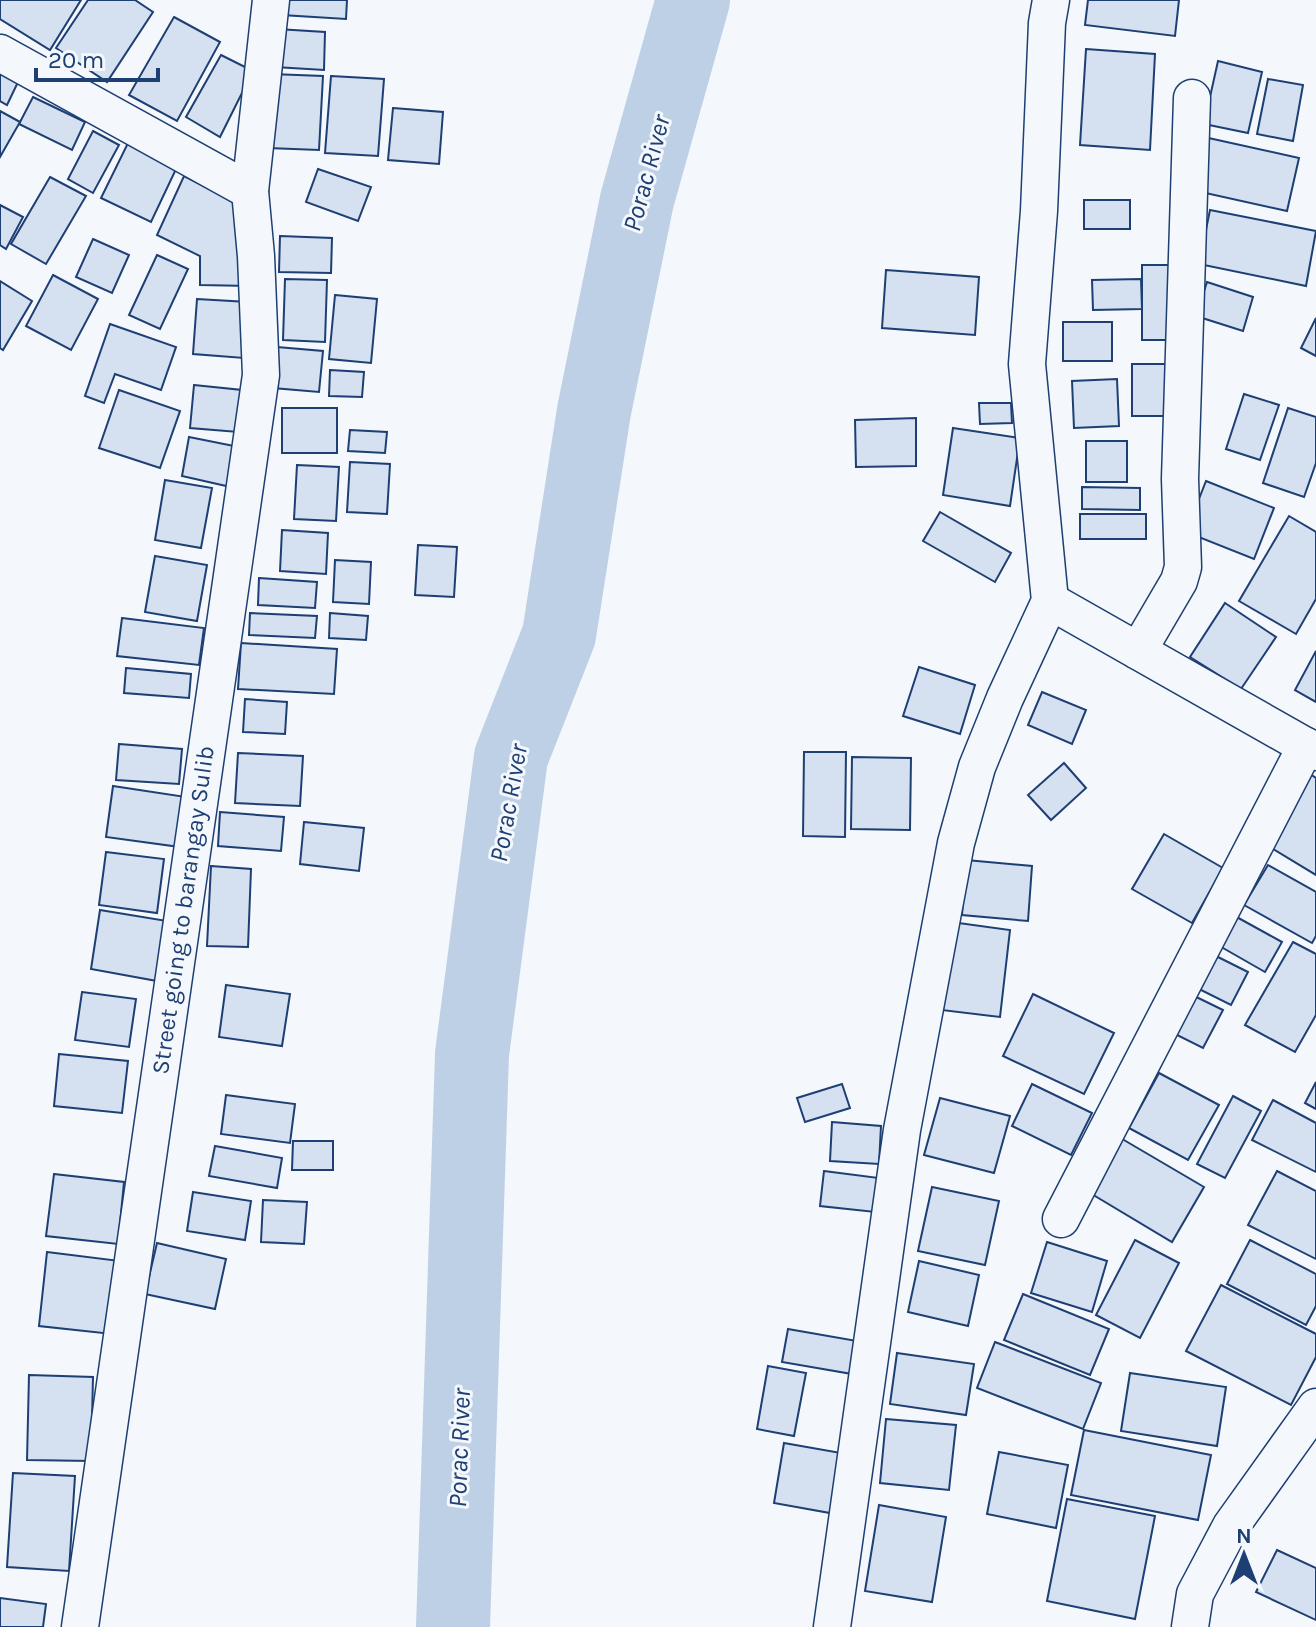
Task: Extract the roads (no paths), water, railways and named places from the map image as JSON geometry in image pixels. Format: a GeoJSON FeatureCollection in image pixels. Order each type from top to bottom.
{"type":"FeatureCollection","features":[{"type":"Feature","properties":{"kind":"street","name":"Street going to barangay Sulib"},"geometry":{"type":"LineString","coordinates":[[80,1627],[261,375],[250,191],[271,0]]}},
{"type":"Feature","properties":{"kind":"street"},"geometry":{"type":"LineString","coordinates":[[832,1627],[902,1130],[956,843],[977,767],[1050,601],[1027,364],[1039,211],[1047,23],[1051,0]]}},
{"type":"Feature","properties":{"kind":"street"},"geometry":{"type":"LineString","coordinates":[[0,53],[250,191]]}},
{"type":"Feature","properties":{"kind":"street"},"geometry":{"type":"LineString","coordinates":[[1138,651],[1179,581],[1183,567],[1180,479],[1192,98]]}},
{"type":"Feature","properties":{"kind":"street"},"geometry":{"type":"LineString","coordinates":[[1050,601],[1311,749],[1061,1219]]}},
{"type":"Feature","properties":{"kind":"street"},"geometry":{"type":"LineString","coordinates":[[1190,1627],[1195,1594],[1231,1526],[1316,1407]]}},
{"type":"Feature","properties":{"kind":"waterway","name":"Porac River"},"geometry":{"type":"LineString","coordinates":[[453,1627],[472,1054],[511,757],[559,635],[594,411],[637,200],[693,0]]}}]}
